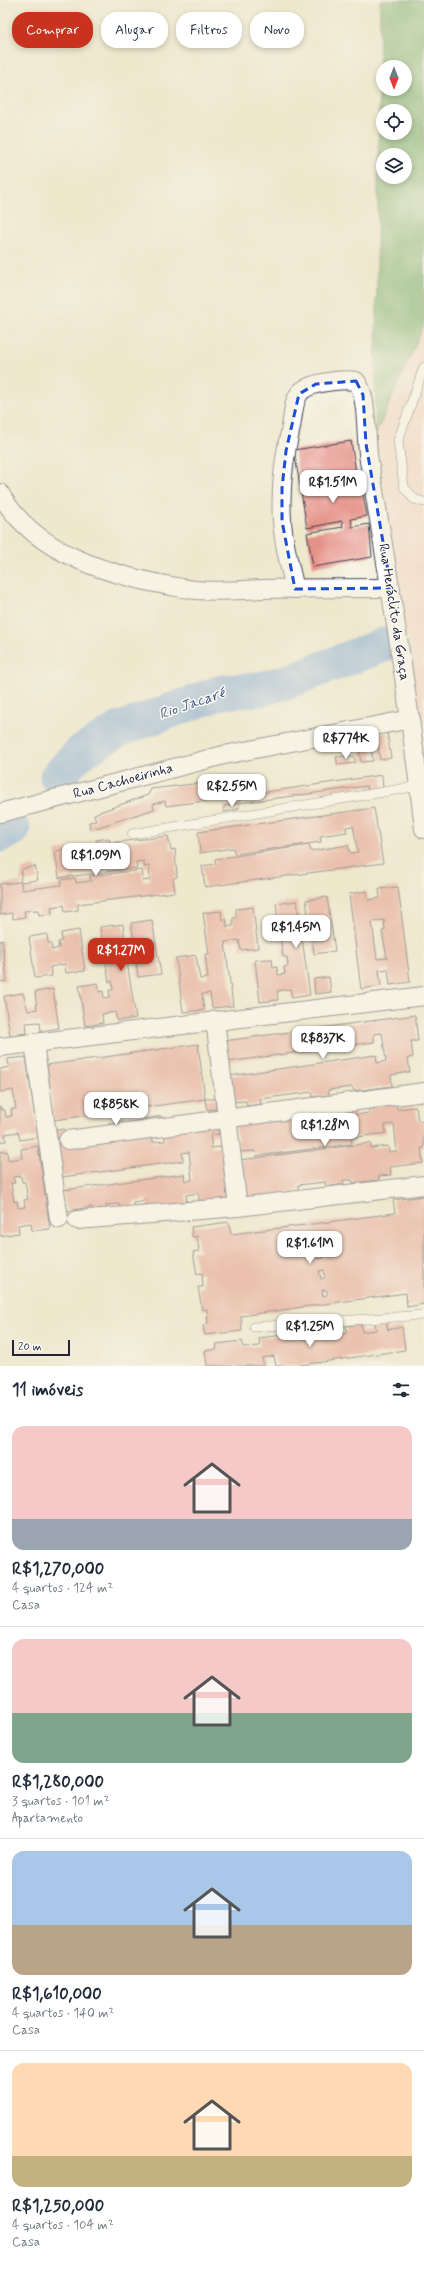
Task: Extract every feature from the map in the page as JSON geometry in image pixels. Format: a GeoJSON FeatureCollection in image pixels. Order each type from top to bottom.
{"type":"FeatureCollection","features":[{"type":"Feature","properties":{"kind":"street","name":"Rua Heráclito da Graça"},"geometry":{"type":"LineString","coordinates":[[295,589],[282,522],[282,488],[286,451],[299,394],[305,389],[316,384],[350,380],[359,384],[363,395],[366,444],[391,588],[411,719],[424,829]]}},
{"type":"Feature","properties":{"kind":"street"},"geometry":{"type":"LineString","coordinates":[[0,493],[5,502],[22,522],[55,550],[93,565],[132,577],[182,588],[215,590],[391,588]]}},
{"type":"Feature","properties":{"kind":"street","name":"Rua Cachoeirinha"},"geometry":{"type":"LineString","coordinates":[[0,813],[224,754],[411,719]]}},
{"type":"Feature","properties":{"kind":"street"},"geometry":{"type":"LineString","coordinates":[[0,1047],[424,996]]}},
{"type":"Feature","properties":{"kind":"street"},"geometry":{"type":"LineString","coordinates":[[215,1020],[229,1118],[238,1207]]}},
{"type":"Feature","properties":{"kind":"street"},"geometry":{"type":"LineString","coordinates":[[34,1043],[68,1220],[238,1207],[424,1185]]}},
{"type":"Feature","properties":{"kind":"street"},"geometry":{"type":"LineString","coordinates":[[68,1140],[424,1092]]}},
{"type":"Feature","properties":{"kind":"lane"},"geometry":{"type":"LineString","coordinates":[[424,367],[398,441],[404,487],[414,499],[424,502]]}},
{"type":"Feature","properties":{"kind":"lane"},"geometry":{"type":"LineString","coordinates":[[132,834],[419,786]]}},
{"type":"Feature","properties":{"kind":"lane"},"geometry":{"type":"LineString","coordinates":[[254,1327],[424,1315]]}},
{"type":"Feature","properties":{"kind":"highlighted area"},"geometry":{"type":"Polygon","coordinates":[[[356,381],[363,395],[366,444],[391,588],[295,589],[282,521],[282,488],[286,451],[299,394],[316,384],[356,381]]]}},
{"type":"Feature","properties":{"kind":"shaded area"},"geometry":{"type":"Polygon","coordinates":[[[380,0],[424,0],[424,742],[375,436],[378,184],[412,184],[412,148],[378,148],[378,140],[412,140],[412,104],[379,104],[379,96],[412,96],[412,60],[379,60],[380,0]]]}},
{"type":"Feature","properties":{"kind":"green space"},"geometry":{"type":"Polygon","coordinates":[[[380,0],[424,0],[424,325],[375,436],[378,184],[412,184],[412,148],[378,148],[378,140],[412,140],[412,104],[379,104],[379,96],[412,96],[412,60],[379,60],[380,0]]]}},
{"type":"Feature","properties":{"kind":"building"},"geometry":{"type":"Polygon","coordinates":[[[351,441],[359,491],[362,490],[367,516],[351,519],[352,527],[369,524],[372,557],[313,567],[307,533],[343,527],[342,521],[307,528],[294,450],[351,441]]]}},
{"type":"Feature","properties":{"kind":"building"},"geometry":{"type":"Polygon","coordinates":[[[387,732],[391,758],[380,760],[377,733],[387,732]]]}},
{"type":"Feature","properties":{"kind":"building"},"geometry":{"type":"Polygon","coordinates":[[[371,746],[373,761],[361,762],[359,747],[371,746]]]}},
{"type":"Feature","properties":{"kind":"building"},"geometry":{"type":"Polygon","coordinates":[[[354,756],[355,763],[338,765],[336,757],[354,756]]]}},
{"type":"Feature","properties":{"kind":"building"},"geometry":{"type":"Polygon","coordinates":[[[382,775],[383,789],[368,791],[367,786],[240,803],[239,796],[382,775]]]}},
{"type":"Feature","properties":{"kind":"building"},"geometry":{"type":"Polygon","coordinates":[[[218,781],[221,799],[166,806],[165,801],[153,804],[154,809],[90,830],[89,822],[96,821],[94,814],[148,795],[151,789],[218,781]]]}},
{"type":"Feature","properties":{"kind":"building"},"geometry":{"type":"Polygon","coordinates":[[[239,803],[239,809],[224,812],[224,806],[239,803]]]}},
{"type":"Feature","properties":{"kind":"building"},"geometry":{"type":"Polygon","coordinates":[[[374,808],[383,863],[205,887],[202,866],[216,864],[215,859],[309,845],[311,851],[348,845],[350,853],[358,852],[353,826],[346,827],[347,832],[320,836],[321,842],[235,854],[233,848],[200,853],[198,832],[374,808]]]}},
{"type":"Feature","properties":{"kind":"building"},"geometry":{"type":"Polygon","coordinates":[[[168,836],[171,850],[175,849],[177,877],[173,878],[175,892],[78,904],[78,910],[65,912],[64,905],[51,907],[52,914],[39,915],[38,910],[24,911],[25,917],[13,919],[12,913],[0,915],[0,884],[20,882],[22,869],[35,866],[38,880],[21,882],[22,890],[61,885],[61,880],[75,878],[76,883],[91,881],[90,876],[142,870],[143,881],[150,880],[149,866],[144,867],[144,861],[136,862],[137,868],[59,878],[55,851],[97,845],[96,840],[109,838],[110,843],[168,836]]]}},
{"type":"Feature","properties":{"kind":"building"},"geometry":{"type":"Polygon","coordinates":[[[398,887],[410,982],[390,985],[388,969],[379,970],[381,986],[361,989],[349,894],[367,891],[368,900],[380,898],[379,889],[398,887]],[[384,920],[372,922],[377,959],[387,958],[382,931],[385,931],[384,920]]]}},
{"type":"Feature","properties":{"kind":"building"},"geometry":{"type":"Polygon","coordinates":[[[327,897],[335,951],[314,954],[312,937],[302,938],[310,995],[292,998],[290,989],[277,991],[278,1000],[260,1002],[255,960],[272,959],[273,968],[277,967],[278,975],[285,974],[284,967],[288,966],[287,957],[283,957],[276,904],[297,901],[300,923],[309,922],[306,900],[327,897]]]}},
{"type":"Feature","properties":{"kind":"building"},"geometry":{"type":"Polygon","coordinates":[[[253,907],[258,948],[241,950],[239,940],[225,942],[233,1006],[212,1008],[210,993],[202,994],[204,1010],[183,1012],[176,958],[196,955],[200,979],[208,978],[205,954],[209,954],[203,913],[221,911],[222,920],[226,919],[227,927],[233,926],[233,918],[236,918],[236,909],[253,907]]]}},
{"type":"Feature","properties":{"kind":"building"},"geometry":{"type":"Polygon","coordinates":[[[152,920],[161,974],[138,977],[136,961],[127,962],[136,1018],[117,1021],[115,1012],[102,1014],[103,1023],[85,1026],[79,986],[98,983],[99,992],[103,991],[104,998],[110,997],[109,990],[113,990],[112,981],[109,982],[100,927],[123,924],[126,947],[135,945],[131,923],[152,920]]]}},
{"type":"Feature","properties":{"kind":"building"},"geometry":{"type":"Polygon","coordinates":[[[79,930],[85,971],[66,973],[65,964],[50,967],[52,976],[35,978],[29,937],[47,934],[48,943],[51,943],[52,950],[59,948],[58,942],[62,941],[61,933],[79,930]]]}},
{"type":"Feature","properties":{"kind":"building"},"geometry":{"type":"Polygon","coordinates":[[[2,940],[7,981],[0,982],[0,941],[2,940]]]}},
{"type":"Feature","properties":{"kind":"building"},"geometry":{"type":"Polygon","coordinates":[[[329,977],[331,992],[315,994],[314,979],[329,977]]]}},
{"type":"Feature","properties":{"kind":"building"},"geometry":{"type":"Polygon","coordinates":[[[53,989],[59,1028],[41,1031],[40,1022],[26,1023],[27,1033],[10,1035],[4,996],[23,993],[28,1011],[37,1009],[35,992],[53,989]]]}},
{"type":"Feature","properties":{"kind":"building"},"geometry":{"type":"Polygon","coordinates":[[[415,1015],[418,1041],[411,1041],[413,1057],[408,1058],[410,1072],[391,1075],[392,1086],[354,1091],[352,1087],[328,1090],[329,1095],[313,1097],[312,1092],[260,1099],[261,1104],[247,1106],[246,1101],[232,1102],[229,1076],[376,1055],[377,1063],[386,1061],[382,1033],[374,1034],[374,1042],[227,1062],[224,1041],[415,1015]]]}},
{"type":"Feature","properties":{"kind":"building"},"geometry":{"type":"Polygon","coordinates":[[[198,1044],[205,1099],[54,1120],[47,1065],[198,1044]]]}},
{"type":"Feature","properties":{"kind":"building"},"geometry":{"type":"Polygon","coordinates":[[[26,1057],[38,1137],[20,1140],[18,1132],[5,1134],[6,1141],[0,1142],[0,1106],[2,1110],[5,1110],[6,1117],[12,1116],[11,1109],[16,1109],[13,1090],[0,1092],[0,1069],[9,1067],[8,1059],[26,1057]]]}},
{"type":"Feature","properties":{"kind":"building"},"geometry":{"type":"Polygon","coordinates":[[[205,1099],[215,1099],[216,1109],[207,1110],[205,1099]]]}},
{"type":"Feature","properties":{"kind":"building"},"geometry":{"type":"Polygon","coordinates":[[[395,1100],[397,1109],[416,1107],[418,1121],[424,1121],[424,1148],[421,1148],[423,1163],[390,1167],[391,1175],[379,1176],[379,1180],[353,1183],[352,1180],[343,1180],[344,1184],[326,1187],[325,1182],[298,1185],[299,1191],[246,1199],[240,1160],[370,1143],[371,1148],[388,1146],[389,1152],[397,1151],[394,1124],[385,1125],[386,1133],[351,1138],[352,1144],[256,1156],[255,1151],[239,1152],[235,1120],[355,1105],[356,1115],[369,1113],[368,1103],[395,1100]]]}},
{"type":"Feature","properties":{"kind":"building"},"geometry":{"type":"Polygon","coordinates":[[[161,1116],[163,1124],[145,1126],[144,1119],[161,1116]]]}},
{"type":"Feature","properties":{"kind":"building"},"geometry":{"type":"Polygon","coordinates":[[[123,1121],[125,1129],[109,1130],[108,1123],[123,1121]]]}},
{"type":"Feature","properties":{"kind":"building"},"geometry":{"type":"Polygon","coordinates":[[[218,1123],[219,1134],[210,1135],[212,1148],[221,1147],[228,1200],[200,1204],[198,1193],[186,1195],[187,1205],[148,1211],[146,1200],[133,1202],[135,1213],[121,1215],[119,1204],[106,1205],[108,1216],[94,1218],[92,1207],[66,1211],[63,1190],[184,1174],[185,1181],[192,1180],[189,1152],[182,1153],[183,1161],[62,1177],[57,1145],[152,1132],[153,1142],[165,1141],[165,1130],[218,1123]]]}},
{"type":"Feature","properties":{"kind":"building"},"geometry":{"type":"Polygon","coordinates":[[[65,1129],[67,1137],[50,1140],[49,1131],[65,1129]]]}},
{"type":"Feature","properties":{"kind":"building"},"geometry":{"type":"Polygon","coordinates":[[[38,1146],[50,1229],[32,1231],[31,1223],[18,1225],[19,1233],[0,1236],[0,1152],[7,1151],[8,1160],[22,1158],[21,1149],[38,1146]],[[21,1176],[13,1177],[15,1183],[11,1183],[14,1202],[17,1201],[18,1208],[25,1207],[24,1200],[28,1199],[25,1182],[22,1182],[21,1176]]]}},
{"type":"Feature","properties":{"kind":"building"},"geometry":{"type":"Polygon","coordinates":[[[424,1196],[424,1304],[407,1307],[406,1293],[324,1304],[241,1316],[242,1331],[205,1335],[203,1325],[208,1323],[207,1309],[202,1310],[198,1287],[203,1287],[202,1273],[197,1274],[193,1252],[199,1251],[197,1236],[192,1237],[191,1227],[229,1222],[231,1234],[313,1224],[395,1213],[393,1200],[424,1196]],[[322,1248],[316,1249],[318,1259],[324,1258],[322,1248]],[[324,1270],[319,1271],[321,1279],[325,1278],[324,1270]],[[322,1290],[323,1296],[327,1295],[327,1290],[322,1290]]]}},
{"type":"Feature","properties":{"kind":"building"},"geometry":{"type":"Polygon","coordinates":[[[386,1320],[388,1330],[402,1327],[405,1350],[294,1366],[276,1366],[274,1356],[262,1358],[264,1366],[207,1366],[205,1351],[217,1349],[216,1344],[242,1341],[243,1347],[260,1346],[259,1338],[300,1333],[301,1340],[319,1338],[318,1330],[328,1328],[330,1336],[347,1333],[346,1326],[361,1324],[362,1332],[376,1330],[375,1322],[386,1320]]]}},
{"type":"Feature","properties":{"kind":"waterway","name":"Rio Jacaré"},"geometry":{"type":"LineString","coordinates":[[57,777],[80,753],[118,730],[222,692],[262,689],[289,681],[386,644]]}},
{"type":"Feature","properties":{"kind":"waterway","name":"Rio Jacaré"},"geometry":{"type":"LineString","coordinates":[[0,835],[13,829]]}}]}
